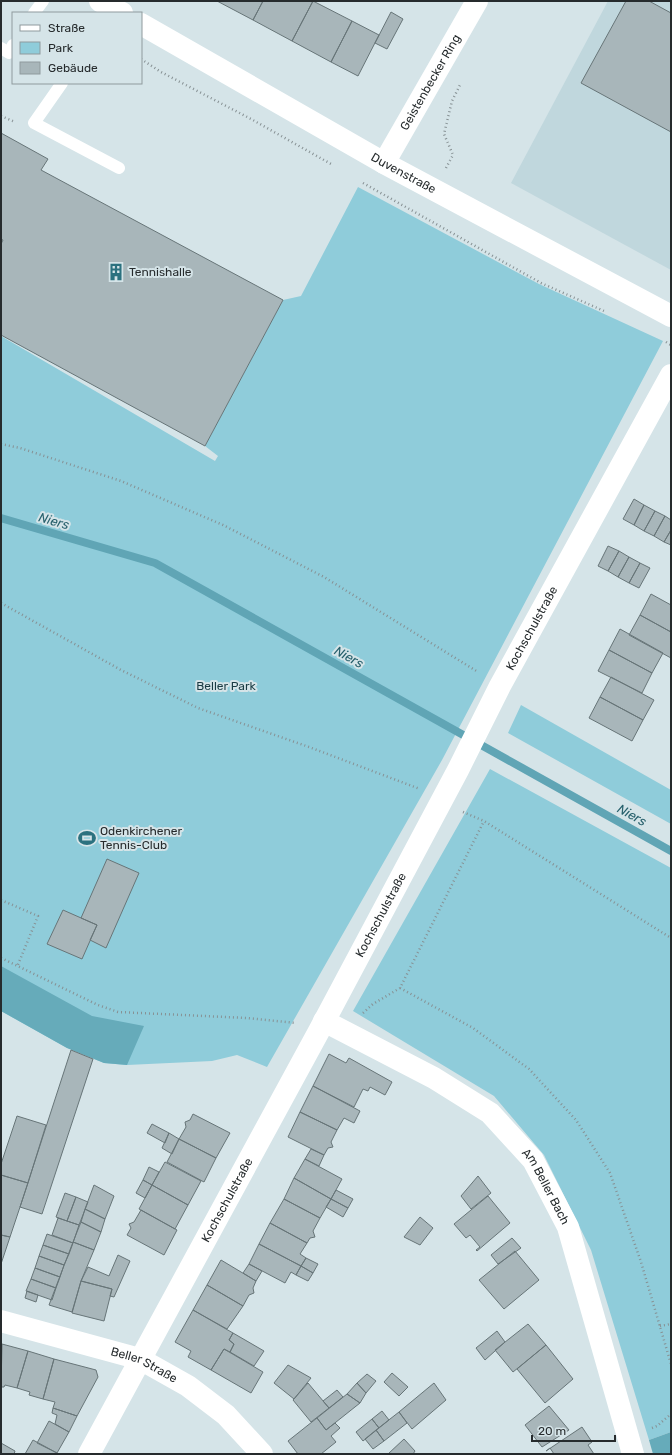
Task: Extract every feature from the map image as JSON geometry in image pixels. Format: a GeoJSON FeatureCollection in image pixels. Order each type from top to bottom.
{"type":"FeatureCollection","features":[{"type":"Feature","properties":{"kind":"street","name":"Geistenbecker Ring"},"geometry":{"type":"LineString","coordinates":[[384,163],[477,1]]}},
{"type":"Feature","properties":{"kind":"street","name":"Duvenstraße"},"geometry":{"type":"LineString","coordinates":[[142,25],[384,163],[671,316]]}},
{"type":"Feature","properties":{"kind":"street","name":"Kochschulstraße"},"geometry":{"type":"LineString","coordinates":[[89,1454],[458,770],[500,686],[671,375]]}},
{"type":"Feature","properties":{"kind":"street","name":"Am Beller Bach"},"geometry":{"type":"LineString","coordinates":[[321,1026],[344,1031],[434,1078],[490,1113],[533,1160],[568,1227],[633,1454]]}},
{"type":"Feature","properties":{"kind":"street","name":"Beller Straße"},"geometry":{"type":"LineString","coordinates":[[1,1321],[140,1359],[188,1386],[226,1416],[262,1454]]}},
{"type":"Feature","properties":{"kind":"lane"},"geometry":{"type":"LineString","coordinates":[[35,12],[43,1]]}},
{"type":"Feature","properties":{"kind":"lane"},"geometry":{"type":"LineString","coordinates":[[1,48],[9,52],[12,47]]}},
{"type":"Feature","properties":{"kind":"lane"},"geometry":{"type":"LineString","coordinates":[[61,84],[34,123],[118,168]]}},
{"type":"Feature","properties":{"kind":"path"},"geometry":{"type":"LineString","coordinates":[[142,60],[161,72],[251,119],[336,168]]}},
{"type":"Feature","properties":{"kind":"path"},"geometry":{"type":"LineString","coordinates":[[420,215],[453,155],[444,134],[452,101],[462,82]]}},
{"type":"Feature","properties":{"kind":"path"},"geometry":{"type":"LineString","coordinates":[[1,116],[16,122]]}},
{"type":"Feature","properties":{"kind":"path"},"geometry":{"type":"LineString","coordinates":[[362,182],[541,283],[607,313]]}},
{"type":"Feature","properties":{"kind":"path"},"geometry":{"type":"LineString","coordinates":[[663,341],[671,345]]}},
{"type":"Feature","properties":{"kind":"path"},"geometry":{"type":"LineString","coordinates":[[1,444],[20,448],[121,481],[223,525],[324,577],[500,686]]}},
{"type":"Feature","properties":{"kind":"path"},"geometry":{"type":"LineString","coordinates":[[1,603],[121,670],[198,708],[413,786],[484,821],[671,938]]}},
{"type":"Feature","properties":{"kind":"path"},"geometry":{"type":"LineString","coordinates":[[344,1031],[374,1004],[400,988],[484,821]]}},
{"type":"Feature","properties":{"kind":"path"},"geometry":{"type":"LineString","coordinates":[[1,900],[38,916],[17,967]]}},
{"type":"Feature","properties":{"kind":"path"},"geometry":{"type":"LineString","coordinates":[[1,958],[98,1005],[118,1012],[293,1022],[321,1026]]}},
{"type":"Feature","properties":{"kind":"path"},"geometry":{"type":"LineString","coordinates":[[400,988],[473,1028],[529,1069],[576,1120],[610,1173],[641,1262],[671,1364]]}},
{"type":"Feature","properties":{"kind":"path"},"geometry":{"type":"LineString","coordinates":[[660,1326],[671,1324]]}},
{"type":"Feature","properties":{"kind":"shaded area"},"geometry":{"type":"Polygon","coordinates":[[[608,1],[671,1],[671,270],[511,183],[608,1]]]}},
{"type":"Feature","properties":{"kind":"shaded area"},"geometry":{"type":"Polygon","coordinates":[[[1,966],[92,1016],[144,1026],[127,1065],[104,1063],[67,1048],[1,1011],[1,966]]]}},
{"type":"Feature","properties":{"kind":"shaded area"},"geometry":{"type":"Polygon","coordinates":[[[671,1432],[671,1454],[653,1454],[649,1440],[671,1432]]]}},
{"type":"Feature","properties":{"kind":"green space","name":"Beller Park"},"geometry":{"type":"Polygon","coordinates":[[[358,187],[539,284],[663,341],[442,760],[267,1067],[237,1055],[212,1061],[127,1065],[104,1063],[67,1048],[1,1011],[1,336],[215,461],[218,456],[205,446],[283,300],[301,296],[358,187]]]}},
{"type":"Feature","properties":{"kind":"green space"},"geometry":{"type":"Polygon","coordinates":[[[521,705],[671,790],[671,824],[508,733],[521,705]]]}},
{"type":"Feature","properties":{"kind":"green space"},"geometry":{"type":"Polygon","coordinates":[[[490,769],[671,868],[671,1432],[649,1440],[591,1250],[544,1155],[494,1096],[353,1011],[490,769]]]}},
{"type":"Feature","properties":{"kind":"building"},"geometry":{"type":"Polygon","coordinates":[[[217,1],[263,1],[253,20],[217,1]]]}},
{"type":"Feature","properties":{"kind":"building"},"geometry":{"type":"Polygon","coordinates":[[[263,1],[313,1],[292,41],[253,20],[263,1]]]}},
{"type":"Feature","properties":{"kind":"building"},"geometry":{"type":"Polygon","coordinates":[[[313,1],[352,21],[331,62],[292,41],[313,1]]]}},
{"type":"Feature","properties":{"kind":"building"},"geometry":{"type":"Polygon","coordinates":[[[626,1],[649,1],[671,13],[671,132],[581,83],[626,1]]]}},
{"type":"Feature","properties":{"kind":"building"},"geometry":{"type":"Polygon","coordinates":[[[391,12],[403,19],[387,49],[375,43],[391,12]]]}},
{"type":"Feature","properties":{"kind":"building"},"geometry":{"type":"Polygon","coordinates":[[[352,21],[379,35],[358,76],[331,62],[352,21]]]}},
{"type":"Feature","properties":{"kind":"building","name":"Tennishalle"},"geometry":{"type":"Polygon","coordinates":[[[1,133],[48,159],[41,170],[283,300],[205,446],[1,335],[1,244],[3,240],[1,239],[1,133]]]}},
{"type":"Feature","properties":{"kind":"building"},"geometry":{"type":"Polygon","coordinates":[[[634,499],[644,505],[634,525],[623,519],[634,499]]]}},
{"type":"Feature","properties":{"kind":"building"},"geometry":{"type":"Polygon","coordinates":[[[644,505],[655,511],[644,531],[634,525],[644,505]]]}},
{"type":"Feature","properties":{"kind":"building"},"geometry":{"type":"Polygon","coordinates":[[[655,511],[665,516],[654,536],[644,531],[655,511]]]}},
{"type":"Feature","properties":{"kind":"building"},"geometry":{"type":"Polygon","coordinates":[[[665,516],[671,520],[671,530],[664,542],[654,536],[665,516]]]}},
{"type":"Feature","properties":{"kind":"building"},"geometry":{"type":"Polygon","coordinates":[[[671,530],[671,545],[664,542],[671,530]]]}},
{"type":"Feature","properties":{"kind":"building"},"geometry":{"type":"Polygon","coordinates":[[[608,546],[619,551],[608,571],[598,566],[608,546]]]}},
{"type":"Feature","properties":{"kind":"building"},"geometry":{"type":"Polygon","coordinates":[[[619,551],[629,557],[618,577],[608,571],[619,551]]]}},
{"type":"Feature","properties":{"kind":"building"},"geometry":{"type":"Polygon","coordinates":[[[629,557],[640,563],[629,583],[618,577],[629,557]]]}},
{"type":"Feature","properties":{"kind":"building"},"geometry":{"type":"Polygon","coordinates":[[[640,563],[650,568],[639,588],[629,583],[640,563]]]}},
{"type":"Feature","properties":{"kind":"building"},"geometry":{"type":"Polygon","coordinates":[[[651,594],[671,605],[671,632],[640,615],[651,594]]]}},
{"type":"Feature","properties":{"kind":"building"},"geometry":{"type":"Polygon","coordinates":[[[640,615],[671,632],[671,658],[629,635],[640,615]]]}},
{"type":"Feature","properties":{"kind":"building"},"geometry":{"type":"Polygon","coordinates":[[[620,629],[663,653],[652,673],[609,650],[620,629]]]}},
{"type":"Feature","properties":{"kind":"building"},"geometry":{"type":"Polygon","coordinates":[[[609,650],[652,673],[642,693],[598,671],[609,650]]]}},
{"type":"Feature","properties":{"kind":"building"},"geometry":{"type":"Polygon","coordinates":[[[611,677],[654,700],[643,720],[600,697],[611,677]]]}},
{"type":"Feature","properties":{"kind":"building"},"geometry":{"type":"Polygon","coordinates":[[[600,697],[643,720],[632,741],[589,718],[600,697]]]}},
{"type":"Feature","properties":{"kind":"building"},"geometry":{"type":"Polygon","coordinates":[[[107,859],[139,873],[106,948],[90,940],[97,925],[81,918],[107,859]]]}},
{"type":"Feature","properties":{"kind":"building"},"geometry":{"type":"Polygon","coordinates":[[[63,910],[97,925],[82,959],[47,944],[63,910]]]}},
{"type":"Feature","properties":{"kind":"building"},"geometry":{"type":"Polygon","coordinates":[[[71,1050],[93,1059],[42,1214],[20,1207],[71,1050]]]}},
{"type":"Feature","properties":{"kind":"building"},"geometry":{"type":"Polygon","coordinates":[[[329,1054],[346,1063],[349,1058],[392,1082],[385,1095],[370,1087],[368,1091],[363,1089],[354,1107],[313,1086],[329,1054]]]}},
{"type":"Feature","properties":{"kind":"building"},"geometry":{"type":"Polygon","coordinates":[[[313,1086],[360,1111],[354,1123],[344,1118],[337,1130],[300,1112],[313,1086]]]}},
{"type":"Feature","properties":{"kind":"building"},"geometry":{"type":"Polygon","coordinates":[[[300,1112],[337,1130],[331,1142],[333,1147],[328,1148],[324,1155],[288,1137],[300,1112]]]}},
{"type":"Feature","properties":{"kind":"building"},"geometry":{"type":"Polygon","coordinates":[[[193,1114],[230,1133],[216,1158],[179,1139],[186,1127],[185,1122],[190,1120],[193,1114]]]}},
{"type":"Feature","properties":{"kind":"building"},"geometry":{"type":"Polygon","coordinates":[[[17,1116],[46,1125],[28,1183],[1,1175],[1,1164],[17,1116]]]}},
{"type":"Feature","properties":{"kind":"building"},"geometry":{"type":"Polygon","coordinates":[[[152,1124],[169,1133],[165,1143],[147,1133],[152,1124]]]}},
{"type":"Feature","properties":{"kind":"building"},"geometry":{"type":"Polygon","coordinates":[[[169,1133],[179,1139],[172,1154],[162,1148],[169,1133]]]}},
{"type":"Feature","properties":{"kind":"building"},"geometry":{"type":"Polygon","coordinates":[[[179,1139],[216,1158],[204,1182],[167,1162],[179,1139]]]}},
{"type":"Feature","properties":{"kind":"building"},"geometry":{"type":"Polygon","coordinates":[[[311,1149],[324,1155],[319,1166],[305,1159],[311,1149]]]}},
{"type":"Feature","properties":{"kind":"building"},"geometry":{"type":"Polygon","coordinates":[[[305,1159],[342,1179],[331,1199],[294,1178],[305,1159]]]}},
{"type":"Feature","properties":{"kind":"building"},"geometry":{"type":"Polygon","coordinates":[[[165,1162],[201,1181],[188,1205],[152,1185],[165,1162]]]}},
{"type":"Feature","properties":{"kind":"building"},"geometry":{"type":"Polygon","coordinates":[[[149,1167],[159,1172],[152,1185],[143,1180],[149,1167]]]}},
{"type":"Feature","properties":{"kind":"building"},"geometry":{"type":"Polygon","coordinates":[[[1,1175],[28,1183],[10,1237],[1,1235],[1,1175]]]}},
{"type":"Feature","properties":{"kind":"building"},"geometry":{"type":"Polygon","coordinates":[[[478,1176],[491,1193],[471,1209],[461,1196],[478,1176]]]}},
{"type":"Feature","properties":{"kind":"building"},"geometry":{"type":"Polygon","coordinates":[[[294,1178],[331,1199],[320,1218],[284,1199],[294,1178]]]}},
{"type":"Feature","properties":{"kind":"building"},"geometry":{"type":"Polygon","coordinates":[[[143,1180],[152,1185],[145,1198],[136,1193],[143,1180]]]}},
{"type":"Feature","properties":{"kind":"building"},"geometry":{"type":"Polygon","coordinates":[[[94,1185],[114,1196],[105,1219],[85,1209],[94,1185]]]}},
{"type":"Feature","properties":{"kind":"building"},"geometry":{"type":"Polygon","coordinates":[[[152,1185],[188,1205],[175,1229],[139,1209],[152,1185]]]}},
{"type":"Feature","properties":{"kind":"building"},"geometry":{"type":"Polygon","coordinates":[[[336,1190],[353,1199],[348,1208],[331,1199],[336,1190]]]}},
{"type":"Feature","properties":{"kind":"building"},"geometry":{"type":"Polygon","coordinates":[[[65,1193],[76,1197],[67,1221],[56,1217],[65,1193]]]}},
{"type":"Feature","properties":{"kind":"building"},"geometry":{"type":"Polygon","coordinates":[[[488,1196],[510,1223],[477,1251],[476,1250],[480,1247],[470,1235],[466,1238],[454,1224],[488,1196]]]}},
{"type":"Feature","properties":{"kind":"building"},"geometry":{"type":"Polygon","coordinates":[[[76,1197],[88,1202],[79,1225],[67,1221],[76,1197]]]}},
{"type":"Feature","properties":{"kind":"building"},"geometry":{"type":"Polygon","coordinates":[[[284,1199],[320,1218],[313,1231],[315,1237],[310,1238],[307,1243],[270,1223],[284,1199]]]}},
{"type":"Feature","properties":{"kind":"building"},"geometry":{"type":"Polygon","coordinates":[[[331,1199],[348,1208],[343,1217],[326,1207],[331,1199]]]}},
{"type":"Feature","properties":{"kind":"building"},"geometry":{"type":"Polygon","coordinates":[[[85,1209],[105,1219],[101,1232],[81,1222],[85,1209]]]}},
{"type":"Feature","properties":{"kind":"building"},"geometry":{"type":"Polygon","coordinates":[[[141,1210],[177,1230],[164,1255],[127,1235],[131,1228],[129,1224],[134,1222],[141,1210]]]}},
{"type":"Feature","properties":{"kind":"building"},"geometry":{"type":"Polygon","coordinates":[[[420,1217],[433,1228],[420,1245],[404,1237],[420,1217]]]}},
{"type":"Feature","properties":{"kind":"building"},"geometry":{"type":"Polygon","coordinates":[[[58,1218],[79,1225],[73,1243],[52,1235],[58,1218]]]}},
{"type":"Feature","properties":{"kind":"building"},"geometry":{"type":"Polygon","coordinates":[[[81,1222],[101,1232],[94,1250],[73,1242],[81,1222]]]}},
{"type":"Feature","properties":{"kind":"building"},"geometry":{"type":"Polygon","coordinates":[[[270,1223],[307,1243],[300,1254],[306,1258],[301,1266],[259,1244],[270,1223]]]}},
{"type":"Feature","properties":{"kind":"building"},"geometry":{"type":"Polygon","coordinates":[[[47,1234],[73,1243],[69,1254],[43,1245],[47,1234]]]}},
{"type":"Feature","properties":{"kind":"building"},"geometry":{"type":"Polygon","coordinates":[[[1,1235],[10,1237],[1,1264],[1,1235]]]}},
{"type":"Feature","properties":{"kind":"building"},"geometry":{"type":"Polygon","coordinates":[[[512,1238],[521,1248],[498,1264],[491,1255],[512,1238]]]}},
{"type":"Feature","properties":{"kind":"building"},"geometry":{"type":"Polygon","coordinates":[[[73,1242],[94,1250],[81,1281],[72,1312],[49,1305],[73,1242]]]}},
{"type":"Feature","properties":{"kind":"building"},"geometry":{"type":"Polygon","coordinates":[[[259,1244],[301,1266],[296,1275],[291,1272],[285,1283],[249,1264],[259,1244]]]}},
{"type":"Feature","properties":{"kind":"building"},"geometry":{"type":"Polygon","coordinates":[[[43,1245],[69,1254],[64,1265],[39,1256],[43,1245]]]}},
{"type":"Feature","properties":{"kind":"building"},"geometry":{"type":"Polygon","coordinates":[[[515,1251],[539,1280],[504,1309],[479,1280],[515,1251]]]}},
{"type":"Feature","properties":{"kind":"building"},"geometry":{"type":"Polygon","coordinates":[[[118,1255],[130,1261],[114,1297],[110,1296],[112,1289],[81,1281],[88,1267],[109,1276],[118,1255]]]}},
{"type":"Feature","properties":{"kind":"building"},"geometry":{"type":"Polygon","coordinates":[[[39,1256],[64,1265],[60,1277],[35,1268],[39,1256]]]}},
{"type":"Feature","properties":{"kind":"building"},"geometry":{"type":"Polygon","coordinates":[[[306,1258],[318,1264],[313,1273],[301,1266],[306,1258]]]}},
{"type":"Feature","properties":{"kind":"building"},"geometry":{"type":"Polygon","coordinates":[[[221,1260],[256,1281],[253,1288],[254,1293],[249,1295],[243,1306],[207,1285],[221,1260]]]}},
{"type":"Feature","properties":{"kind":"building"},"geometry":{"type":"Polygon","coordinates":[[[249,1264],[262,1271],[256,1281],[243,1273],[249,1264]]]}},
{"type":"Feature","properties":{"kind":"building"},"geometry":{"type":"Polygon","coordinates":[[[301,1266],[313,1273],[308,1281],[296,1275],[301,1266]]]}},
{"type":"Feature","properties":{"kind":"building"},"geometry":{"type":"Polygon","coordinates":[[[35,1268],[60,1277],[56,1288],[31,1279],[35,1268]]]}},
{"type":"Feature","properties":{"kind":"building"},"geometry":{"type":"Polygon","coordinates":[[[31,1279],[56,1288],[52,1300],[26,1291],[31,1279]]]}},
{"type":"Feature","properties":{"kind":"building"},"geometry":{"type":"Polygon","coordinates":[[[81,1281],[112,1289],[104,1321],[72,1313],[81,1281]]]}},
{"type":"Feature","properties":{"kind":"building"},"geometry":{"type":"Polygon","coordinates":[[[207,1285],[243,1306],[227,1329],[193,1310],[207,1285]]]}},
{"type":"Feature","properties":{"kind":"building"},"geometry":{"type":"Polygon","coordinates":[[[27,1291],[38,1295],[36,1302],[25,1298],[27,1291]]]}},
{"type":"Feature","properties":{"kind":"building"},"geometry":{"type":"Polygon","coordinates":[[[193,1310],[233,1333],[229,1340],[234,1344],[230,1352],[224,1349],[211,1370],[188,1357],[191,1351],[175,1342],[193,1310]]]}},
{"type":"Feature","properties":{"kind":"building"},"geometry":{"type":"Polygon","coordinates":[[[528,1324],[546,1345],[513,1372],[495,1350],[528,1324]]]}},
{"type":"Feature","properties":{"kind":"building"},"geometry":{"type":"Polygon","coordinates":[[[497,1331],[505,1342],[485,1360],[476,1348],[497,1331]]]}},
{"type":"Feature","properties":{"kind":"building"},"geometry":{"type":"Polygon","coordinates":[[[233,1333],[264,1351],[254,1366],[230,1352],[234,1344],[229,1340],[233,1333]]]}},
{"type":"Feature","properties":{"kind":"building"},"geometry":{"type":"Polygon","coordinates":[[[2,1344],[28,1351],[17,1388],[5,1385],[4,1387],[1,1387],[2,1344]]]}},
{"type":"Feature","properties":{"kind":"building"},"geometry":{"type":"Polygon","coordinates":[[[546,1345],[573,1379],[545,1403],[517,1369],[546,1345]]]}},
{"type":"Feature","properties":{"kind":"building"},"geometry":{"type":"Polygon","coordinates":[[[224,1349],[263,1372],[251,1393],[211,1370],[224,1349]]]}},
{"type":"Feature","properties":{"kind":"building"},"geometry":{"type":"Polygon","coordinates":[[[28,1351],[54,1359],[43,1399],[29,1395],[30,1392],[17,1388],[28,1351]]]}},
{"type":"Feature","properties":{"kind":"building"},"geometry":{"type":"Polygon","coordinates":[[[54,1359],[96,1370],[98,1377],[77,1416],[53,1408],[55,1402],[43,1399],[54,1359]]]}},
{"type":"Feature","properties":{"kind":"building"},"geometry":{"type":"Polygon","coordinates":[[[288,1365],[311,1378],[294,1399],[274,1383],[288,1365]]]}},
{"type":"Feature","properties":{"kind":"building"},"geometry":{"type":"Polygon","coordinates":[[[392,1373],[408,1387],[399,1396],[384,1382],[392,1373]]]}},
{"type":"Feature","properties":{"kind":"building"},"geometry":{"type":"Polygon","coordinates":[[[367,1374],[376,1381],[366,1393],[357,1383],[367,1374]]]}},
{"type":"Feature","properties":{"kind":"building"},"geometry":{"type":"Polygon","coordinates":[[[308,1383],[329,1408],[311,1422],[293,1400],[308,1383]]]}},
{"type":"Feature","properties":{"kind":"building"},"geometry":{"type":"Polygon","coordinates":[[[357,1383],[366,1393],[360,1403],[347,1394],[357,1383]]]}},
{"type":"Feature","properties":{"kind":"building"},"geometry":{"type":"Polygon","coordinates":[[[434,1383],[446,1400],[412,1429],[399,1412],[434,1383]]]}},
{"type":"Feature","properties":{"kind":"building"},"geometry":{"type":"Polygon","coordinates":[[[337,1390],[343,1397],[329,1408],[323,1401],[337,1390]]]}},
{"type":"Feature","properties":{"kind":"building"},"geometry":{"type":"Polygon","coordinates":[[[347,1394],[360,1403],[326,1430],[317,1418],[347,1394]]]}},
{"type":"Feature","properties":{"kind":"building"},"geometry":{"type":"Polygon","coordinates":[[[549,1406],[569,1430],[542,1447],[525,1425],[549,1406]]]}},
{"type":"Feature","properties":{"kind":"building"},"geometry":{"type":"Polygon","coordinates":[[[53,1408],[77,1416],[69,1432],[55,1424],[57,1415],[52,1413],[53,1408]]]}},
{"type":"Feature","properties":{"kind":"building"},"geometry":{"type":"Polygon","coordinates":[[[382,1411],[389,1420],[379,1428],[372,1419],[382,1411]]]}},
{"type":"Feature","properties":{"kind":"building"},"geometry":{"type":"Polygon","coordinates":[[[399,1412],[407,1423],[384,1441],[376,1430],[399,1412]]]}},
{"type":"Feature","properties":{"kind":"building"},"geometry":{"type":"Polygon","coordinates":[[[317,1418],[326,1430],[335,1423],[340,1428],[331,1436],[336,1442],[321,1454],[298,1454],[288,1441],[317,1418]]]}},
{"type":"Feature","properties":{"kind":"building"},"geometry":{"type":"Polygon","coordinates":[[[372,1419],[379,1428],[363,1441],[356,1432],[372,1419]]]}},
{"type":"Feature","properties":{"kind":"building"},"geometry":{"type":"Polygon","coordinates":[[[49,1421],[69,1432],[57,1453],[37,1443],[49,1421]]]}},
{"type":"Feature","properties":{"kind":"building"},"geometry":{"type":"Polygon","coordinates":[[[582,1427],[592,1442],[588,1445],[594,1454],[554,1454],[550,1448],[582,1427]]]}},
{"type":"Feature","properties":{"kind":"building"},"geometry":{"type":"Polygon","coordinates":[[[376,1430],[384,1441],[373,1449],[365,1439],[376,1430]]]}},
{"type":"Feature","properties":{"kind":"building"},"geometry":{"type":"Polygon","coordinates":[[[404,1439],[415,1451],[413,1454],[388,1454],[404,1439]]]}},
{"type":"Feature","properties":{"kind":"building"},"geometry":{"type":"Polygon","coordinates":[[[33,1440],[57,1453],[57,1454],[25,1454],[33,1440]]]}},
{"type":"Feature","properties":{"kind":"building"},"geometry":{"type":"Polygon","coordinates":[[[1,1443],[15,1451],[14,1454],[1,1454],[1,1443]]]}},
{"type":"Feature","properties":{"kind":"waterway","name":"Niers"},"geometry":{"type":"LineString","coordinates":[[1,518],[155,563],[671,851]]}},
{"type":"Feature","properties":{"kind":"place","name":"Tennishalle"},"geometry":{"type":"Point","coordinates":[116,272]}},
{"type":"Feature","properties":{"kind":"place","name":"Odenkirchener Tennis-Club"},"geometry":{"type":"Point","coordinates":[87,838]}}]}
